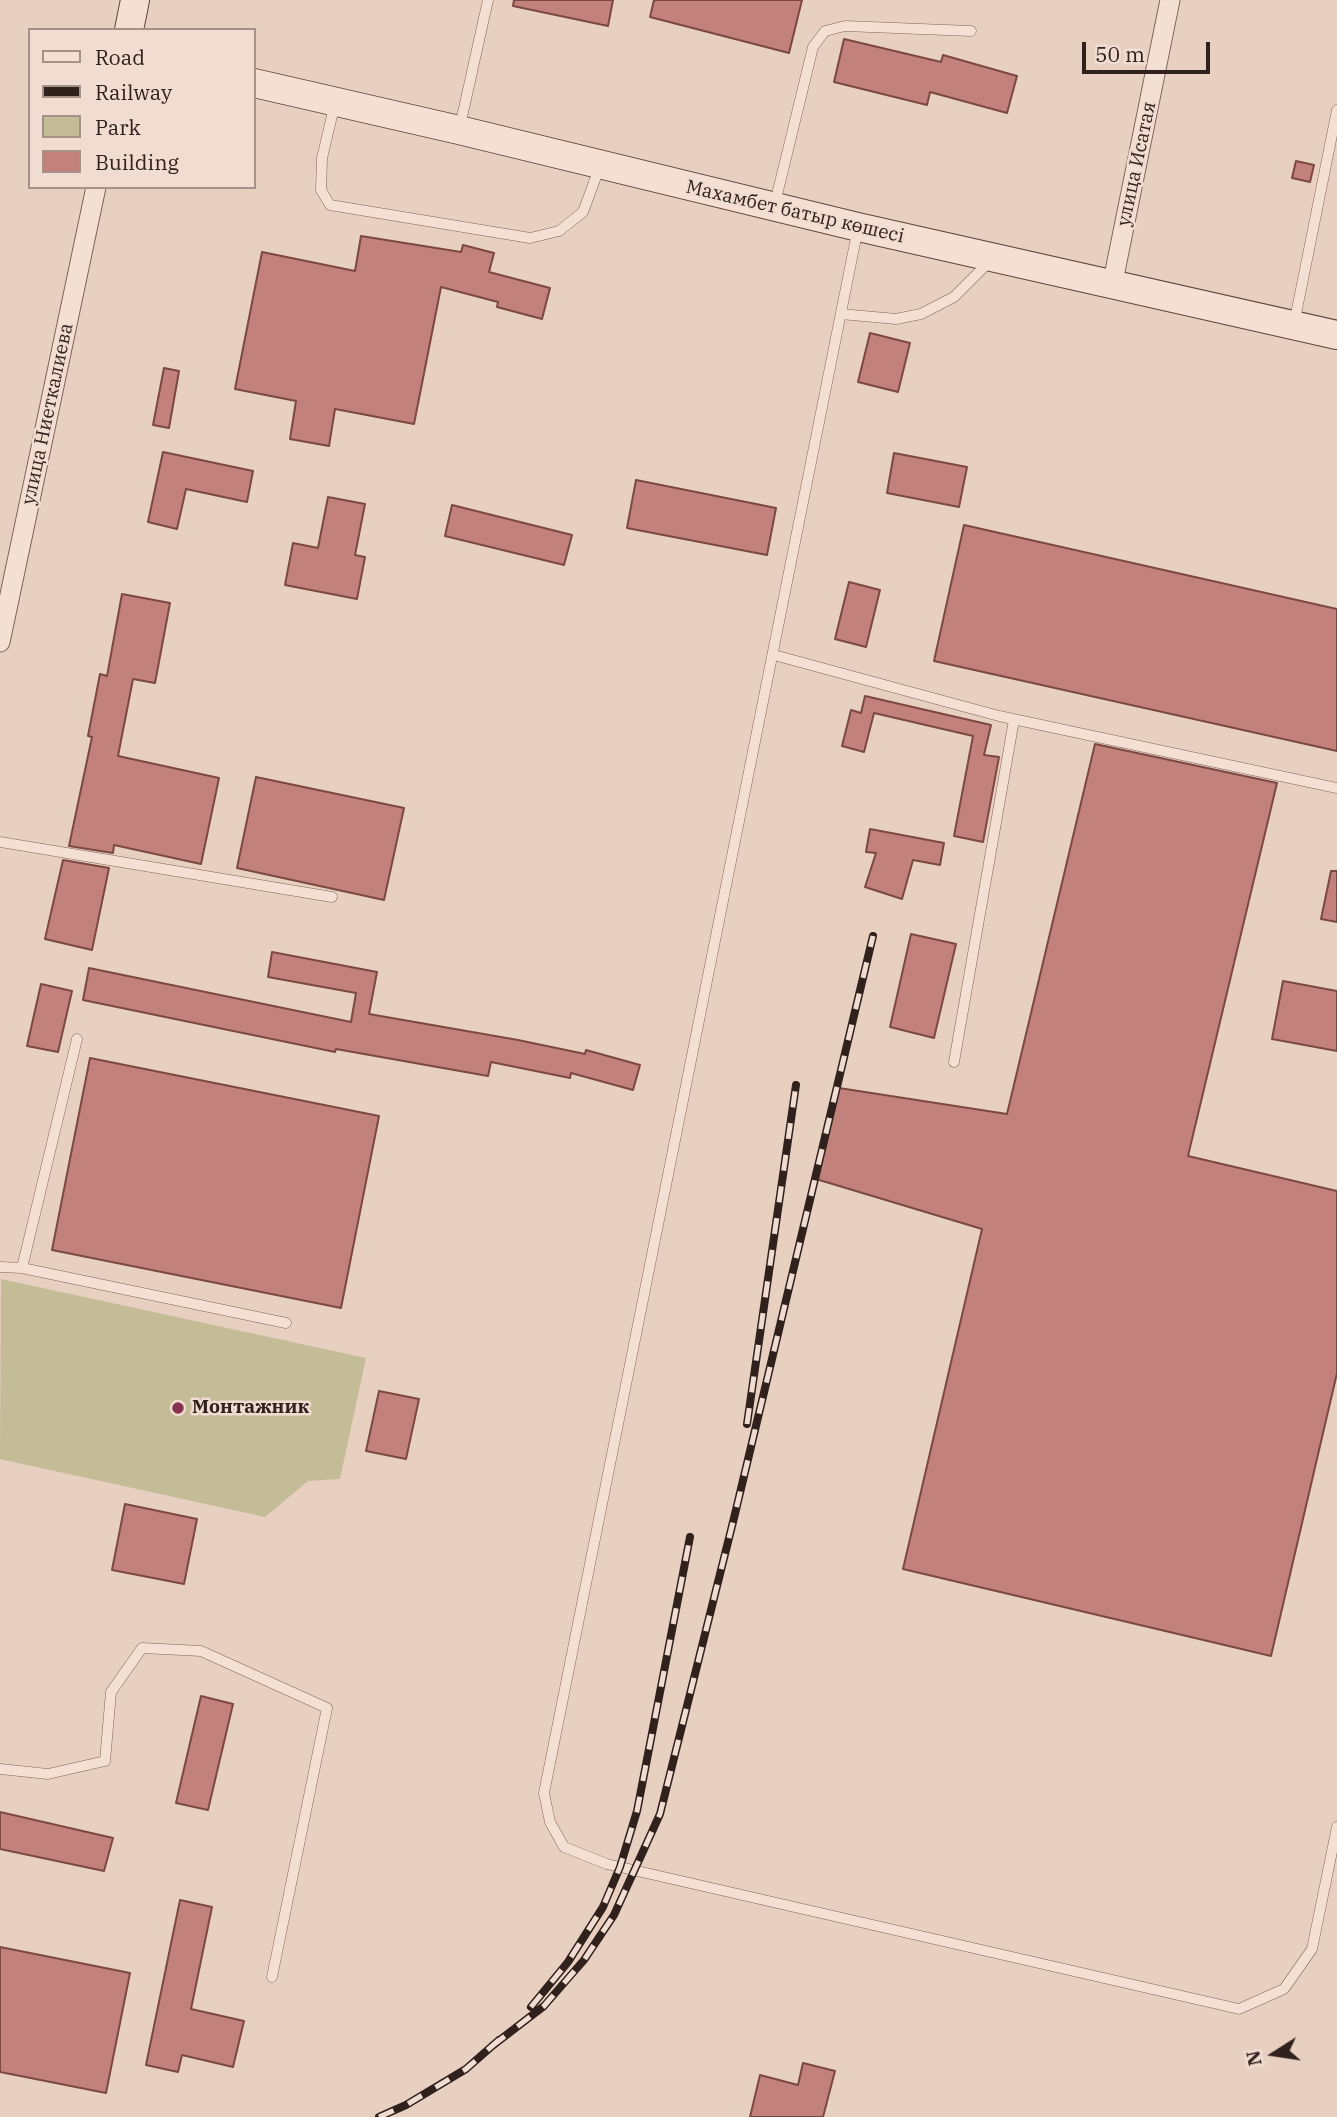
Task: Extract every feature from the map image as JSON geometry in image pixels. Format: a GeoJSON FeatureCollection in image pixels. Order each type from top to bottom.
{"type":"FeatureCollection","features":[{"type":"Feature","properties":{"kind":"street"},"geometry":{"type":"LineString","coordinates":[[129,28],[135,0]]}},
{"type":"Feature","properties":{"kind":"street","name":"улица Исатая"},"geometry":{"type":"LineString","coordinates":[[1112,286],[1170,0]]}},
{"type":"Feature","properties":{"kind":"street","name":"Махамбет батыр көшесі"},"geometry":{"type":"LineString","coordinates":[[256,83],[858,227],[1337,335]]}},
{"type":"Feature","properties":{"kind":"street","name":"улица Ниеткалиева"},"geometry":{"type":"LineString","coordinates":[[0,642],[96,189]]}},
{"type":"Feature","properties":{"kind":"lane"},"geometry":{"type":"LineString","coordinates":[[459,130],[488,0]]}},
{"type":"Feature","properties":{"kind":"lane"},"geometry":{"type":"LineString","coordinates":[[774,207],[813,47],[825,31],[845,26],[971,31]]}},
{"type":"Feature","properties":{"kind":"lane"},"geometry":{"type":"LineString","coordinates":[[335,103],[322,158],[321,190],[330,205],[530,238],[559,231],[583,212],[601,165]]}},
{"type":"Feature","properties":{"kind":"lane"},"geometry":{"type":"LineString","coordinates":[[1294,325],[1335,134],[1337,110]]}},
{"type":"Feature","properties":{"kind":"lane"},"geometry":{"type":"LineString","coordinates":[[858,227],[544,1793],[550,1822],[564,1847],[607,1864],[1239,2009],[1284,1989],[1312,1949],[1337,1827]]}},
{"type":"Feature","properties":{"kind":"lane"},"geometry":{"type":"LineString","coordinates":[[841,314],[896,319],[921,314],[954,297],[993,258]]}},
{"type":"Feature","properties":{"kind":"lane"},"geometry":{"type":"LineString","coordinates":[[774,655],[1014,720],[1337,788]]}},
{"type":"Feature","properties":{"kind":"lane"},"geometry":{"type":"LineString","coordinates":[[954,1062],[1014,720]]}},
{"type":"Feature","properties":{"kind":"lane"},"geometry":{"type":"LineString","coordinates":[[0,842],[332,897]]}},
{"type":"Feature","properties":{"kind":"lane"},"geometry":{"type":"LineString","coordinates":[[22,1268],[77,1039]]}},
{"type":"Feature","properties":{"kind":"lane"},"geometry":{"type":"LineString","coordinates":[[0,1267],[22,1268],[286,1323]]}},
{"type":"Feature","properties":{"kind":"lane"},"geometry":{"type":"LineString","coordinates":[[0,1769],[48,1774],[105,1761],[111,1692],[142,1648],[201,1651],[327,1708],[272,1977]]}},
{"type":"Feature","properties":{"kind":"green space","name":"Монтажник"},"geometry":{"type":"Polygon","coordinates":[[[1,1279],[366,1358],[340,1479],[308,1481],[265,1517],[0,1459],[1,1279]]]}},
{"type":"Feature","properties":{"kind":"building"},"geometry":{"type":"Polygon","coordinates":[[[514,0],[613,0],[608,26],[513,6],[514,0]]]}},
{"type":"Feature","properties":{"kind":"building"},"geometry":{"type":"Polygon","coordinates":[[[654,0],[802,0],[789,53],[650,17],[654,0]]]}},
{"type":"Feature","properties":{"kind":"building"},"geometry":{"type":"Polygon","coordinates":[[[844,39],[941,62],[943,55],[1017,76],[1007,113],[930,92],[927,105],[834,82],[844,39]]]}},
{"type":"Feature","properties":{"kind":"building"},"geometry":{"type":"Polygon","coordinates":[[[1296,161],[1314,165],[1310,182],[1292,178],[1296,161]]]}},
{"type":"Feature","properties":{"kind":"building"},"geometry":{"type":"Polygon","coordinates":[[[361,236],[461,252],[463,245],[494,253],[489,272],[550,288],[542,319],[497,307],[498,302],[441,287],[414,424],[335,409],[329,446],[290,439],[296,401],[235,389],[262,252],[355,271],[361,236]]]}},
{"type":"Feature","properties":{"kind":"building"},"geometry":{"type":"Polygon","coordinates":[[[870,333],[910,343],[898,392],[858,382],[870,333]]]}},
{"type":"Feature","properties":{"kind":"building"},"geometry":{"type":"Polygon","coordinates":[[[164,368],[179,371],[169,428],[153,425],[164,368]]]}},
{"type":"Feature","properties":{"kind":"building"},"geometry":{"type":"Polygon","coordinates":[[[163,452],[253,471],[247,502],[186,489],[177,529],[148,522],[163,452]]]}},
{"type":"Feature","properties":{"kind":"building"},"geometry":{"type":"Polygon","coordinates":[[[894,453],[967,467],[959,507],[887,493],[894,453]]]}},
{"type":"Feature","properties":{"kind":"building"},"geometry":{"type":"Polygon","coordinates":[[[636,480],[776,508],[767,555],[627,528],[636,480]]]}},
{"type":"Feature","properties":{"kind":"building"},"geometry":{"type":"Polygon","coordinates":[[[328,497],[365,504],[355,555],[365,557],[357,599],[285,585],[293,543],[318,548],[328,497]]]}},
{"type":"Feature","properties":{"kind":"building"},"geometry":{"type":"Polygon","coordinates":[[[452,505],[572,535],[564,565],[445,536],[452,505]]]}},
{"type":"Feature","properties":{"kind":"building"},"geometry":{"type":"Polygon","coordinates":[[[964,525],[1337,609],[1337,751],[934,661],[964,525]]]}},
{"type":"Feature","properties":{"kind":"building"},"geometry":{"type":"Polygon","coordinates":[[[849,582],[880,590],[866,647],[835,639],[849,582]]]}},
{"type":"Feature","properties":{"kind":"building"},"geometry":{"type":"Polygon","coordinates":[[[122,594],[170,603],[155,683],[133,679],[118,756],[219,778],[201,864],[114,845],[113,853],[69,846],[92,737],[88,736],[100,674],[107,676],[122,594]]]}},
{"type":"Feature","properties":{"kind":"building"},"geometry":{"type":"Polygon","coordinates":[[[865,696],[991,725],[984,755],[999,757],[983,842],[954,836],[973,736],[874,713],[864,752],[842,746],[851,710],[861,713],[865,696]]]}},
{"type":"Feature","properties":{"kind":"building"},"geometry":{"type":"Polygon","coordinates":[[[1095,744],[1277,783],[1188,1156],[1337,1191],[1337,1373],[1271,1656],[903,1569],[982,1229],[816,1179],[839,1088],[1007,1114],[1095,744]]]}},
{"type":"Feature","properties":{"kind":"building"},"geometry":{"type":"Polygon","coordinates":[[[256,777],[404,808],[384,900],[237,868],[256,777]]]}},
{"type":"Feature","properties":{"kind":"building"},"geometry":{"type":"Polygon","coordinates":[[[870,829],[944,843],[940,865],[913,860],[902,899],[865,887],[876,853],[866,852],[870,829]]]}},
{"type":"Feature","properties":{"kind":"building"},"geometry":{"type":"Polygon","coordinates":[[[63,860],[109,868],[92,950],[45,939],[63,860]]]}},
{"type":"Feature","properties":{"kind":"building"},"geometry":{"type":"Polygon","coordinates":[[[1331,871],[1337,871],[1337,922],[1321,919],[1331,871]]]}},
{"type":"Feature","properties":{"kind":"building"},"geometry":{"type":"Polygon","coordinates":[[[911,934],[956,944],[934,1038],[890,1027],[911,934]]]}},
{"type":"Feature","properties":{"kind":"building"},"geometry":{"type":"Polygon","coordinates":[[[272,952],[377,972],[369,1014],[585,1054],[586,1050],[640,1065],[633,1090],[571,1073],[570,1078],[491,1062],[488,1076],[336,1049],[335,1052],[83,1000],[89,968],[351,1022],[356,993],[268,977],[272,952]]]}},
{"type":"Feature","properties":{"kind":"building"},"geometry":{"type":"Polygon","coordinates":[[[1283,981],[1337,991],[1337,1051],[1272,1039],[1283,981]]]}},
{"type":"Feature","properties":{"kind":"building"},"geometry":{"type":"Polygon","coordinates":[[[41,984],[72,991],[58,1052],[27,1046],[41,984]]]}},
{"type":"Feature","properties":{"kind":"building"},"geometry":{"type":"Polygon","coordinates":[[[90,1058],[379,1116],[341,1308],[52,1250],[90,1058]]]}},
{"type":"Feature","properties":{"kind":"building"},"geometry":{"type":"Polygon","coordinates":[[[379,1391],[419,1399],[406,1459],[366,1451],[379,1391]]]}},
{"type":"Feature","properties":{"kind":"building"},"geometry":{"type":"Polygon","coordinates":[[[125,1504],[197,1519],[184,1584],[112,1570],[125,1504]]]}},
{"type":"Feature","properties":{"kind":"building"},"geometry":{"type":"Polygon","coordinates":[[[201,1696],[233,1704],[208,1810],[176,1803],[201,1696]]]}},
{"type":"Feature","properties":{"kind":"building"},"geometry":{"type":"Polygon","coordinates":[[[0,1812],[113,1838],[104,1871],[0,1849],[0,1812]]]}},
{"type":"Feature","properties":{"kind":"building"},"geometry":{"type":"Polygon","coordinates":[[[180,1900],[212,1907],[191,2009],[244,2021],[233,2067],[182,2055],[178,2072],[146,2065],[180,1900]]]}},
{"type":"Feature","properties":{"kind":"building"},"geometry":{"type":"Polygon","coordinates":[[[0,1947],[130,1973],[106,2093],[0,2072],[0,1947]]]}},
{"type":"Feature","properties":{"kind":"building"},"geometry":{"type":"Polygon","coordinates":[[[803,2063],[835,2071],[823,2117],[750,2117],[760,2075],[798,2085],[803,2063]]]}},
{"type":"Feature","properties":{"kind":"railway"},"geometry":{"type":"LineString","coordinates":[[492,2046],[544,2006],[584,1960],[614,1915],[660,1814],[734,1518],[873,936]]}},
{"type":"Feature","properties":{"kind":"railway"},"geometry":{"type":"LineString","coordinates":[[747,1424],[796,1085]]}},
{"type":"Feature","properties":{"kind":"railway"},"geometry":{"type":"LineString","coordinates":[[531,2007],[568,1962],[603,1907],[620,1867],[637,1811],[690,1537]]}},
{"type":"Feature","properties":{"kind":"railway"},"geometry":{"type":"LineString","coordinates":[[379,2117],[406,2105],[466,2069],[499,2040]]}},
{"type":"Feature","properties":{"kind":"place","name":"Монтажник"},"geometry":{"type":"Point","coordinates":[178,1408]}}]}
